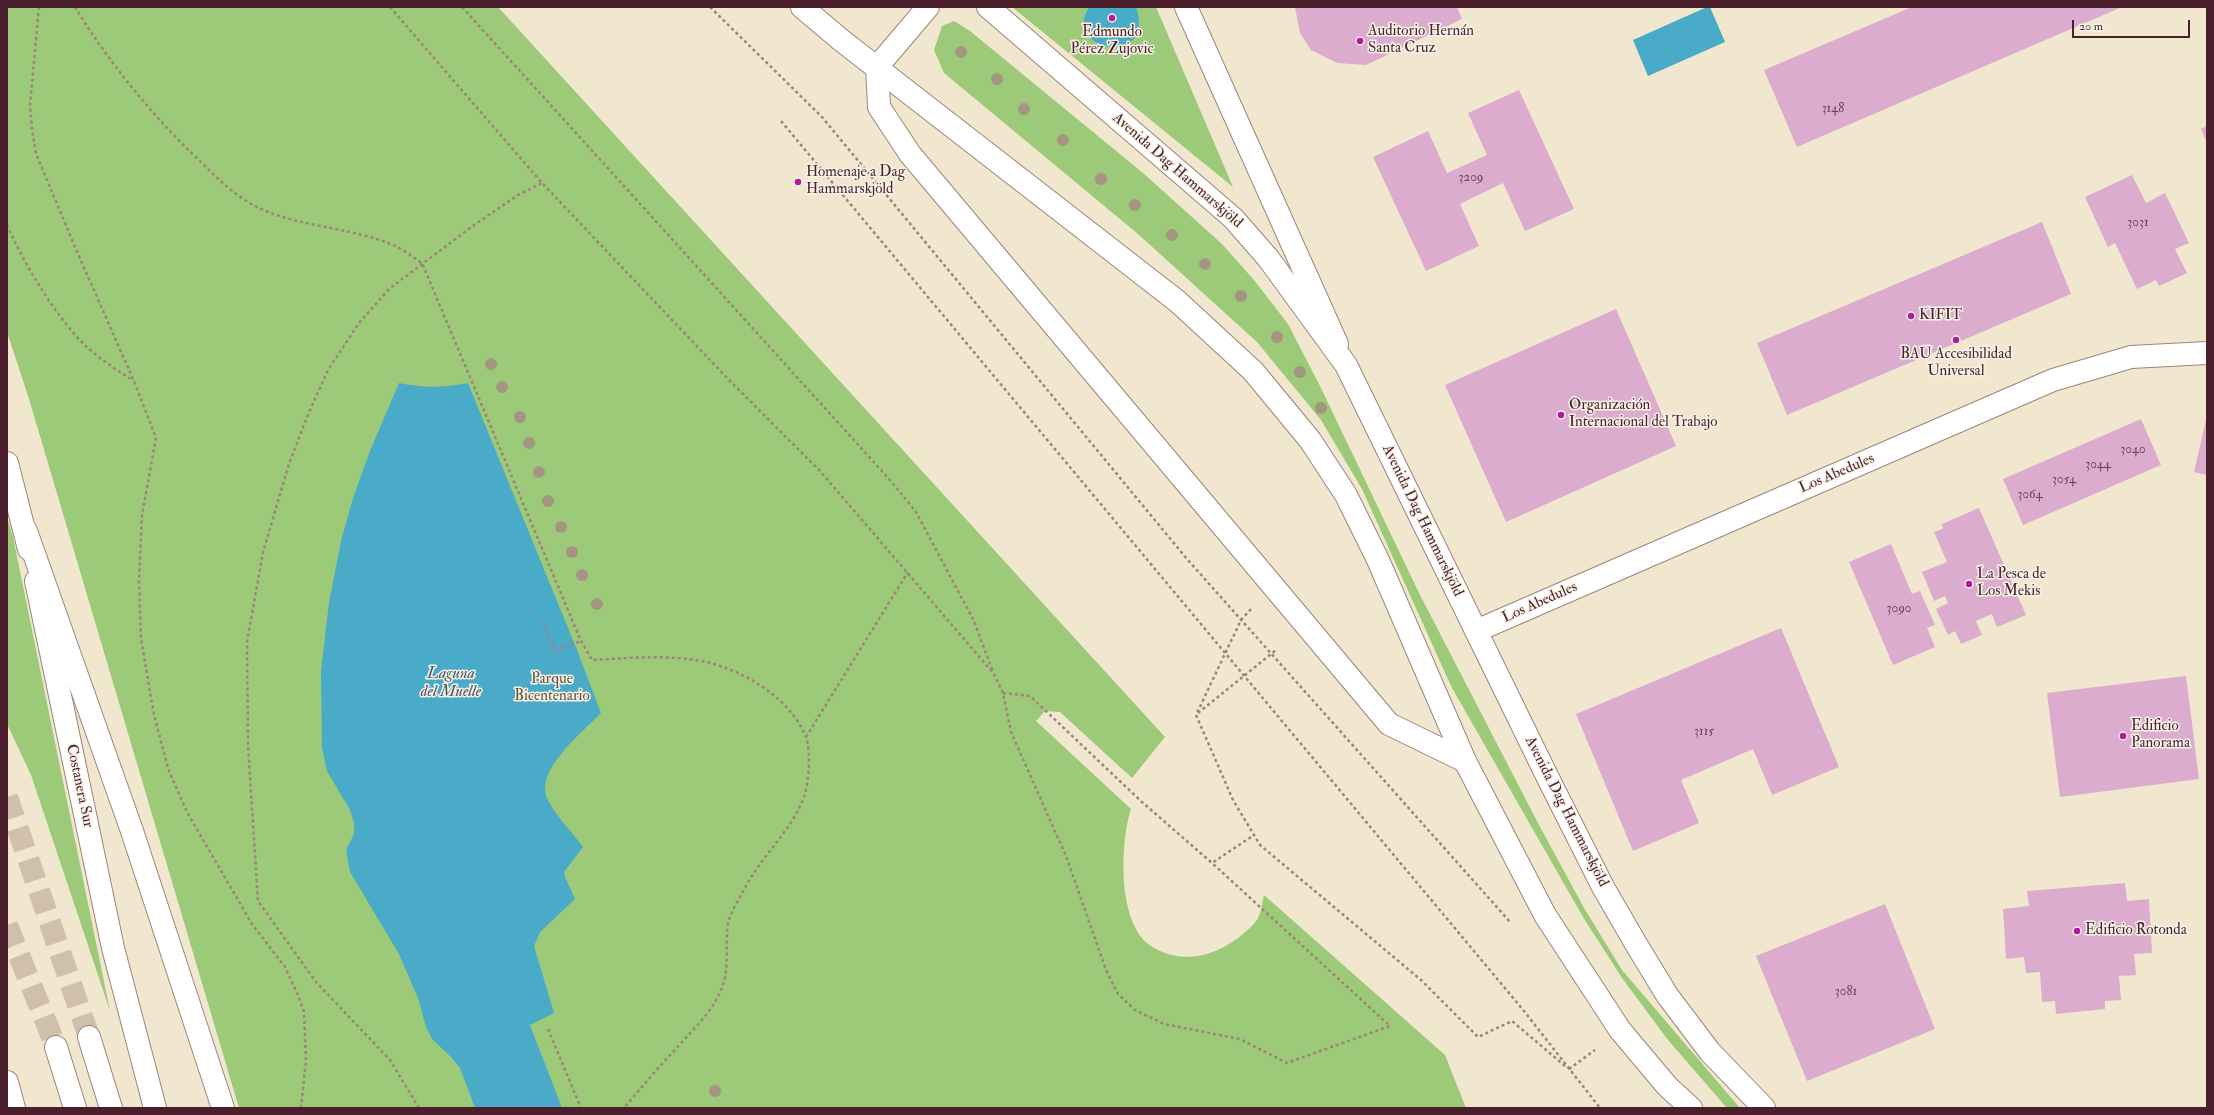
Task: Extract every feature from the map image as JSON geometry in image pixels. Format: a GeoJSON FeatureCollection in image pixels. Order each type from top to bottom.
{"type":"FeatureCollection","features":[{"type":"Feature","properties":{"kind":"main road"},"geometry":{"type":"LineString","coordinates":[[802,7],[1171,296],[1253,372],[1310,440],[1346,495],[1378,560],[1465,761],[1545,916],[1620,1030],[1667,1086],[1691,1108]]}},
{"type":"Feature","properties":{"kind":"main road"},"geometry":{"type":"LineString","coordinates":[[928,7],[877,67],[879,107],[910,154],[1389,724],[1465,761]]}},
{"type":"Feature","properties":{"kind":"main road","name":"Avenida Dag Hammarskjöld"},"geometry":{"type":"LineString","coordinates":[[988,7],[1233,218],[1268,258],[1346,365],[1603,887],[1667,995],[1710,1052],[1764,1108]]}},
{"type":"Feature","properties":{"kind":"main road"},"geometry":{"type":"LineString","coordinates":[[1186,7],[1346,365]]}},
{"type":"Feature","properties":{"kind":"main road","name":"Los Abedules"},"geometry":{"type":"LineString","coordinates":[[1476,631],[2053,380],[2132,357],[2207,353]]}},
{"type":"Feature","properties":{"kind":"main road","name":"Costanera Sur"},"geometry":{"type":"LineString","coordinates":[[7,463],[26,531],[114,948],[155,1108]]}},
{"type":"Feature","properties":{"kind":"main road"},"geometry":{"type":"LineString","coordinates":[[26,531],[132,831],[223,1108]]}},
{"type":"Feature","properties":{"kind":"main road"},"geometry":{"type":"LineString","coordinates":[[89,1037],[111,1108]]}},
{"type":"Feature","properties":{"kind":"main road"},"geometry":{"type":"LineString","coordinates":[[56,1047],[75,1108]]}},
{"type":"Feature","properties":{"kind":"main road"},"geometry":{"type":"LineString","coordinates":[[7,1082],[14,1108]]}},
{"type":"Feature","properties":{"kind":"path"},"geometry":{"type":"LineString","coordinates":[[39,7],[30,105],[36,154],[134,381],[156,438],[142,515],[139,581],[141,638],[154,715],[169,772],[187,812],[252,924],[284,967],[298,995],[304,1012],[306,1060],[301,1108]]}},
{"type":"Feature","properties":{"kind":"path"},"geometry":{"type":"LineString","coordinates":[[75,7],[91,33],[158,120],[228,188],[259,208],[297,221],[390,243],[422,263],[581,641],[592,660],[672,658],[705,662],[733,670],[758,685],[779,701],[794,718],[806,738],[809,770],[804,796],[787,829],[744,888],[728,923],[724,981],[709,1011],[624,1108]]}},
{"type":"Feature","properties":{"kind":"path"},"geometry":{"type":"LineString","coordinates":[[390,7],[542,183],[729,380],[820,471],[994,674]]}},
{"type":"Feature","properties":{"kind":"path"},"geometry":{"type":"LineString","coordinates":[[462,7],[890,480],[916,512],[970,614],[1002,693],[1011,732],[1066,856],[1106,970],[1118,994],[1134,1010],[1164,1024],[1240,1039],[1287,1063],[1390,1026],[1212,863],[1142,802],[1030,696],[1002,693]]}},
{"type":"Feature","properties":{"kind":"path"},"geometry":{"type":"LineString","coordinates":[[710,7],[822,117],[1187,559],[1513,926]]}},
{"type":"Feature","properties":{"kind":"path"},"geometry":{"type":"LineString","coordinates":[[781,121],[1524,1011],[1600,1108]]}},
{"type":"Feature","properties":{"kind":"path"},"geometry":{"type":"LineString","coordinates":[[419,1108],[390,1060],[316,982],[258,901],[248,746],[246,642],[263,552],[283,486],[307,417],[328,370],[359,323],[389,289],[480,220],[518,195],[542,183]]}},
{"type":"Feature","properties":{"kind":"path"},"geometry":{"type":"LineString","coordinates":[[7,225],[18,250],[67,324],[88,348],[109,365],[134,381]]}},
{"type":"Feature","properties":{"kind":"path"},"geometry":{"type":"LineString","coordinates":[[806,738],[908,572]]}},
{"type":"Feature","properties":{"kind":"path"},"geometry":{"type":"LineString","coordinates":[[1273,586],[1241,620],[1196,715],[1233,800],[1254,836],[1260,845],[1421,980],[1478,1037],[1512,1021],[1569,1069]]}},
{"type":"Feature","properties":{"kind":"path"},"geometry":{"type":"LineString","coordinates":[[543,622],[555,651],[569,647],[581,641]]}},
{"type":"Feature","properties":{"kind":"path"},"geometry":{"type":"LineString","coordinates":[[1196,715],[1276,650]]}},
{"type":"Feature","properties":{"kind":"path"},"geometry":{"type":"LineString","coordinates":[[1212,863],[1254,836]]}},
{"type":"Feature","properties":{"kind":"path"},"geometry":{"type":"LineString","coordinates":[[548,1029],[581,1108]]}},
{"type":"Feature","properties":{"kind":"green space","name":"Parque Bicentenario"},"geometry":{"type":"Polygon","coordinates":[[[7,7],[498,7],[1165,737],[1132,778],[1060,712],[1045,711],[1036,721],[1131,809],[1127,824],[1125,842],[1124,882],[1132,920],[1140,935],[1151,946],[1175,956],[1199,956],[1211,953],[1233,942],[1253,925],[1259,916],[1264,895],[1445,1055],[1466,1108],[239,1108],[29,399],[7,332],[7,7]]]}},
{"type":"Feature","properties":{"kind":"green space"},"geometry":{"type":"Polygon","coordinates":[[[1012,7],[1156,7],[1233,187],[1012,7]]]}},
{"type":"Feature","properties":{"kind":"green space"},"geometry":{"type":"Polygon","coordinates":[[[954,21],[970,31],[1143,173],[1222,244],[1254,280],[1288,324],[1320,386],[1419,593],[1539,825],[1584,908],[1622,970],[1740,1108],[1727,1108],[1668,1040],[1622,978],[1583,917],[1452,688],[1362,489],[1321,420],[1257,342],[1138,234],[944,73],[934,50],[942,26],[954,21]]]}},
{"type":"Feature","properties":{"kind":"green space"},"geometry":{"type":"Polygon","coordinates":[[[7,517],[13,537],[110,1011],[31,775],[7,724],[7,517]]]}},
{"type":"Feature","properties":{"kind":"water"},"geometry":{"type":"Polygon","coordinates":[[[1089,7],[1136,7],[1139,26],[1134,39],[1123,46],[1110,47],[1097,43],[1087,35],[1084,22],[1089,7]]]}},
{"type":"Feature","properties":{"kind":"water"},"geometry":{"type":"Polygon","coordinates":[[[1710,7],[1725,42],[1648,76],[1633,40],[1710,7]]]}},
{"type":"Feature","properties":{"kind":"water","name":"Laguna del Muelle"},"geometry":{"type":"Polygon","coordinates":[[[399,383],[434,387],[468,383],[577,650],[601,713],[572,741],[553,765],[547,777],[545,789],[551,806],[583,847],[564,872],[575,899],[540,932],[534,946],[554,1013],[530,1025],[562,1108],[475,1108],[460,1068],[432,1039],[426,1027],[418,998],[399,954],[350,872],[346,850],[354,834],[354,823],[350,810],[327,771],[322,747],[321,671],[329,603],[341,541],[353,498],[370,451],[399,383]]]}},
{"type":"Feature","properties":{"kind":"building","name":"Auditorio Hernán Santa Cruz"},"geometry":{"type":"Polygon","coordinates":[[[1295,7],[1457,7],[1462,19],[1366,65],[1337,63],[1311,50],[1300,33],[1295,7]]]}},
{"type":"Feature","properties":{"kind":"building"},"geometry":{"type":"Polygon","coordinates":[[[1912,7],[2122,7],[1797,147],[1764,70],[1912,7]]]}},
{"type":"Feature","properties":{"kind":"building"},"geometry":{"type":"Polygon","coordinates":[[[1519,90],[1574,209],[1525,231],[1503,183],[1460,204],[1479,246],[1426,271],[1373,157],[1428,131],[1447,173],[1487,155],[1468,113],[1519,90]]]}},
{"type":"Feature","properties":{"kind":"building"},"geometry":{"type":"Polygon","coordinates":[[[2207,126],[2207,143],[2201,129],[2207,126]]]}},
{"type":"Feature","properties":{"kind":"building"},"geometry":{"type":"Polygon","coordinates":[[[2132,175],[2146,203],[2165,193],[2189,243],[2175,249],[2187,273],[2159,286],[2156,280],[2137,289],[2115,243],[2108,247],[2085,197],[2132,175]]]}},
{"type":"Feature","properties":{"kind":"building"},"geometry":{"type":"Polygon","coordinates":[[[2042,222],[2071,294],[1787,415],[1757,343],[2042,222]]]}},
{"type":"Feature","properties":{"kind":"building","name":"Organización Internacional del Trabajo"},"geometry":{"type":"Polygon","coordinates":[[[1616,309],[1676,446],[1506,522],[1445,385],[1616,309]]]}},
{"type":"Feature","properties":{"kind":"building"},"geometry":{"type":"Polygon","coordinates":[[[2141,419],[2161,465],[2023,525],[2003,479],[2141,419]]]}},
{"type":"Feature","properties":{"kind":"building"},"geometry":{"type":"Polygon","coordinates":[[[2206,420],[2207,421],[2207,475],[2194,472],[2206,420]]]}},
{"type":"Feature","properties":{"kind":"building","name":"La Pesca de Los Mekis"},"geometry":{"type":"Polygon","coordinates":[[[1979,508],[2026,615],[1997,627],[1992,614],[1976,621],[1982,635],[1961,644],[1955,631],[1948,635],[1936,609],[1948,603],[1945,596],[1934,601],[1922,572],[1947,562],[1934,532],[1943,529],[1942,524],[1979,508]]]}},
{"type":"Feature","properties":{"kind":"building"},"geometry":{"type":"Polygon","coordinates":[[[1891,544],[1912,594],[1920,591],[1935,625],[1927,628],[1935,647],[1893,665],[1849,562],[1891,544]]]}},
{"type":"Feature","properties":{"kind":"building"},"geometry":{"type":"Polygon","coordinates":[[[1781,628],[1839,767],[1772,795],[1753,749],[1681,780],[1699,823],[1633,851],[1576,714],[1781,628]]]}},
{"type":"Feature","properties":{"kind":"building","name":"Edificio Panorama"},"geometry":{"type":"Polygon","coordinates":[[[2186,676],[2199,779],[2060,797],[2047,693],[2186,676]]]}},
{"type":"Feature","properties":{"kind":"building","name":"Edificio Rotonda"},"geometry":{"type":"Polygon","coordinates":[[[2125,883],[2127,901],[2149,899],[2152,953],[2134,954],[2136,975],[2119,976],[2121,1000],[2105,1001],[2105,1009],[2056,1014],[2055,1001],[2042,1002],[2040,972],[2026,973],[2024,957],[2006,959],[2003,909],[2029,906],[2027,891],[2125,883]]]}},
{"type":"Feature","properties":{"kind":"building"},"geometry":{"type":"Polygon","coordinates":[[[1885,904],[1935,1029],[1807,1081],[1756,956],[1885,904]]]}},
{"type":"Feature","properties":{"kind":"tunnel"},"geometry":{"type":"LineString","coordinates":[[7,797],[89,1037]]}},
{"type":"Feature","properties":{"kind":"tunnel"},"geometry":{"type":"LineString","coordinates":[[7,925],[56,1047]]}},
{"type":"Feature","properties":{"kind":"place","name":"Edmundo Pérez Zujovic"},"geometry":{"type":"Point","coordinates":[1112,18]}},
{"type":"Feature","properties":{"kind":"place","name":"Auditorio Hernán Santa Cruz"},"geometry":{"type":"Point","coordinates":[1360,41]}},
{"type":"Feature","properties":{"kind":"place","name":"Homenaje a Dag Hammarskjöld"},"geometry":{"type":"Point","coordinates":[798,182]}},
{"type":"Feature","properties":{"kind":"place","name":"KIFIT"},"geometry":{"type":"Point","coordinates":[1911,316]}},
{"type":"Feature","properties":{"kind":"place","name":"BAU Accesibilidad Universal"},"geometry":{"type":"Point","coordinates":[1956,340]}},
{"type":"Feature","properties":{"kind":"place","name":"Organización Internacional del Trabajo"},"geometry":{"type":"Point","coordinates":[1561,415]}},
{"type":"Feature","properties":{"kind":"place","name":"La Pesca de Los Mekis"},"geometry":{"type":"Point","coordinates":[1969,584]}},
{"type":"Feature","properties":{"kind":"place","name":"Edificio Panorama"},"geometry":{"type":"Point","coordinates":[2123,736]}},
{"type":"Feature","properties":{"kind":"place","name":"Edificio Rotonda"},"geometry":{"type":"Point","coordinates":[2077,931]}}]}
